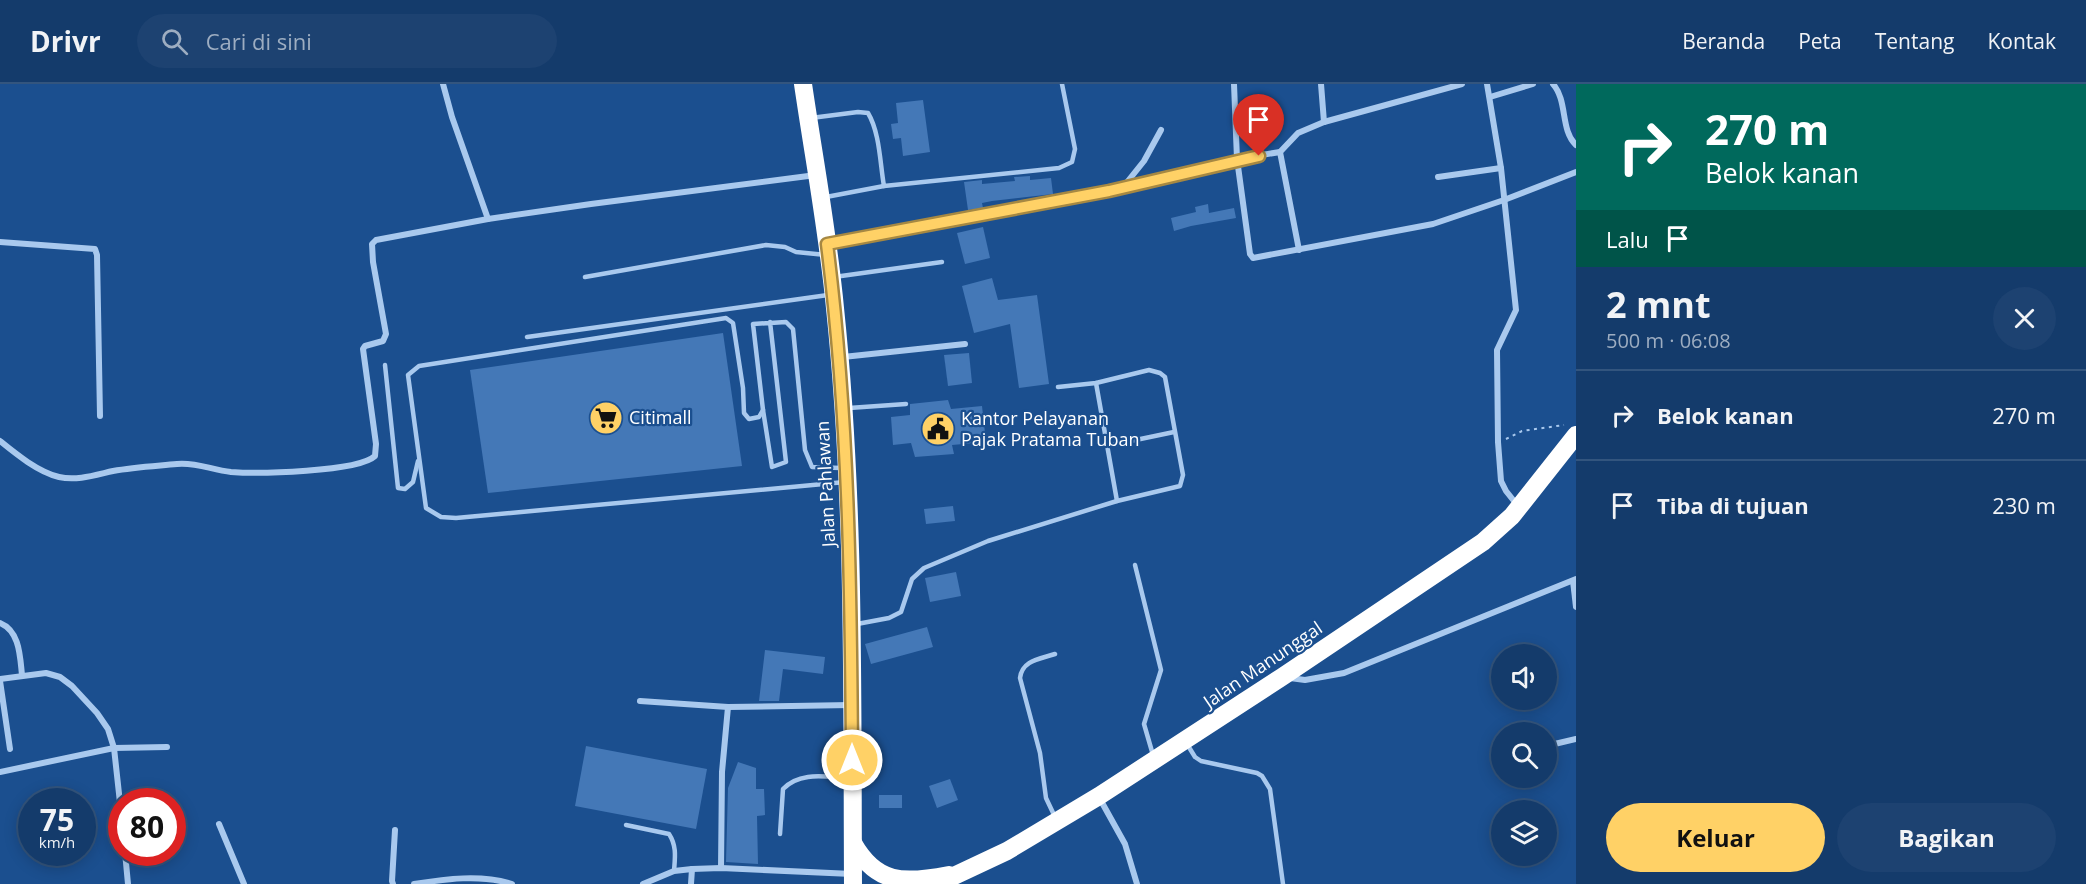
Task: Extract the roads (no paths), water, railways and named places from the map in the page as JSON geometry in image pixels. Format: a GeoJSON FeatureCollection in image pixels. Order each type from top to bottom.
{"type":"FeatureCollection","features":[{"type":"Feature","properties":{"kind":"highway","name":"Jalan Pahlawan"},"geometry":{"type":"LineString","coordinates":[[803,84],[833,286],[843,409],[851,626],[853,879]]}},
{"type":"Feature","properties":{"kind":"highway","name":"Jalan Manunggal"},"geometry":{"type":"LineString","coordinates":[[938,884],[1007,851],[1058,822],[1155,761],[1483,542],[1520,507],[1571,430]]}},
{"type":"Feature","properties":{"kind":"highway"},"geometry":{"type":"LineString","coordinates":[[852,841],[862,860],[873,871],[885,878],[923,879],[958,873]]}},
{"type":"Feature","properties":{"kind":"street"},"geometry":{"type":"LineString","coordinates":[[443,84],[452,117],[488,219]]}},
{"type":"Feature","properties":{"kind":"street"},"geometry":{"type":"LineString","coordinates":[[1234,84],[1237,159],[1251,257],[1433,224],[1576,172]]}},
{"type":"Feature","properties":{"kind":"street"},"geometry":{"type":"LineString","coordinates":[[1321,84],[1324,122]]}},
{"type":"Feature","properties":{"kind":"street"},"geometry":{"type":"LineString","coordinates":[[828,249],[1109,191],[1237,159],[1280,152],[1298,133],[1324,122],[1462,84]]}},
{"type":"Feature","properties":{"kind":"street"},"geometry":{"type":"LineString","coordinates":[[1487,84],[1501,168],[1516,310],[1497,350],[1498,442],[1503,486],[1520,507]]}},
{"type":"Feature","properties":{"kind":"street"},"geometry":{"type":"LineString","coordinates":[[1490,97],[1533,84]]}},
{"type":"Feature","properties":{"kind":"street"},"geometry":{"type":"LineString","coordinates":[[1553,84],[1561,97],[1570,139],[1576,145]]}},
{"type":"Feature","properties":{"kind":"street"},"geometry":{"type":"LineString","coordinates":[[1123,186],[1144,161],[1161,130]]}},
{"type":"Feature","properties":{"kind":"street"},"geometry":{"type":"LineString","coordinates":[[1280,152],[1299,250]]}},
{"type":"Feature","properties":{"kind":"street"},"geometry":{"type":"LineString","coordinates":[[1438,177],[1501,168]]}},
{"type":"Feature","properties":{"kind":"street"},"geometry":{"type":"LineString","coordinates":[[0,441],[57,477],[75,479],[113,471],[180,464],[197,464],[227,471],[266,473],[336,467],[369,461],[375,456],[376,444],[363,349],[365,346],[382,341],[386,334],[373,262],[372,244],[380,238],[591,204],[817,175]]}},
{"type":"Feature","properties":{"kind":"street"},"geometry":{"type":"LineString","coordinates":[[0,242],[95,249],[97,255],[100,416]]}},
{"type":"Feature","properties":{"kind":"street"},"geometry":{"type":"LineString","coordinates":[[839,357],[965,344]]}},
{"type":"Feature","properties":{"kind":"street"},"geometry":{"type":"LineString","coordinates":[[1282,677],[1305,680],[1344,673],[1574,580],[1576,607]]}},
{"type":"Feature","properties":{"kind":"street"},"geometry":{"type":"LineString","coordinates":[[0,623],[7,626],[14,634],[20,652],[22,675]]}},
{"type":"Feature","properties":{"kind":"street"},"geometry":{"type":"LineString","coordinates":[[10,749],[0,680],[46,673],[60,677],[72,686],[97,713],[108,729],[114,748],[118,788]]}},
{"type":"Feature","properties":{"kind":"street"},"geometry":{"type":"LineString","coordinates":[[640,701],[728,707],[852,705]]}},
{"type":"Feature","properties":{"kind":"street"},"geometry":{"type":"LineString","coordinates":[[721,868],[722,772],[728,707]]}},
{"type":"Feature","properties":{"kind":"street"},"geometry":{"type":"LineString","coordinates":[[1557,743],[1576,739]]}},
{"type":"Feature","properties":{"kind":"street"},"geometry":{"type":"LineString","coordinates":[[0,772],[114,748],[167,747]]}},
{"type":"Feature","properties":{"kind":"street"},"geometry":{"type":"LineString","coordinates":[[1099,796],[1125,844],[1137,884]]}},
{"type":"Feature","properties":{"kind":"street"},"geometry":{"type":"LineString","coordinates":[[219,824],[244,884]]}},
{"type":"Feature","properties":{"kind":"street"},"geometry":{"type":"LineString","coordinates":[[393,884],[395,830]]}},
{"type":"Feature","properties":{"kind":"street"},"geometry":{"type":"LineString","coordinates":[[126,866],[128,884]]}},
{"type":"Feature","properties":{"kind":"street"},"geometry":{"type":"LineString","coordinates":[[645,883],[674,872],[721,868],[853,879]]}},
{"type":"Feature","properties":{"kind":"street"},"geometry":{"type":"LineString","coordinates":[[691,884],[692,869]]}},
{"type":"Feature","properties":{"kind":"street"},"geometry":{"type":"LineString","coordinates":[[414,884],[461,879],[512,884]]}},
{"type":"Feature","properties":{"kind":"lane"},"geometry":{"type":"LineString","coordinates":[[820,198],[884,186],[1059,168],[1071,162],[1075,149],[1062,84]]}},
{"type":"Feature","properties":{"kind":"lane"},"geometry":{"type":"LineString","coordinates":[[808,118],[858,112],[868,114],[874,129],[884,186]]}},
{"type":"Feature","properties":{"kind":"lane"},"geometry":{"type":"LineString","coordinates":[[585,277],[766,245],[785,247],[796,252],[828,249]]}},
{"type":"Feature","properties":{"kind":"lane"},"geometry":{"type":"LineString","coordinates":[[528,337],[734,308],[942,262]]}},
{"type":"Feature","properties":{"kind":"lane"},"geometry":{"type":"LineString","coordinates":[[734,308],[733,323],[743,388],[744,413],[748,419],[756,419],[762,410]]}},
{"type":"Feature","properties":{"kind":"lane"},"geometry":{"type":"LineString","coordinates":[[733,323],[726,318],[419,366],[408,375],[426,508],[441,517],[456,518],[847,475]]}},
{"type":"Feature","properties":{"kind":"lane"},"geometry":{"type":"LineString","coordinates":[[770,322],[786,462],[772,467],[762,410],[753,324],[770,322],[786,322],[793,329],[805,450],[812,467],[847,475]]}},
{"type":"Feature","properties":{"kind":"lane"},"geometry":{"type":"LineString","coordinates":[[385,364],[398,489],[405,489],[413,482],[419,456]]}},
{"type":"Feature","properties":{"kind":"lane"},"geometry":{"type":"LineString","coordinates":[[851,626],[889,618],[901,612],[912,579],[924,568],[988,541],[1117,501],[1180,486],[1183,476],[1165,377],[1160,373],[1144,370],[1096,383],[1058,387]]}},
{"type":"Feature","properties":{"kind":"lane"},"geometry":{"type":"LineString","coordinates":[[1096,383],[1117,501]]}},
{"type":"Feature","properties":{"kind":"lane"},"geometry":{"type":"LineString","coordinates":[[843,409],[906,404]]}},
{"type":"Feature","properties":{"kind":"lane"},"geometry":{"type":"LineString","coordinates":[[1107,446],[1174,432]]}},
{"type":"Feature","properties":{"kind":"lane"},"geometry":{"type":"LineString","coordinates":[[1136,565],[1161,670],[1144,724],[1155,761]]}},
{"type":"Feature","properties":{"kind":"lane"},"geometry":{"type":"LineString","coordinates":[[1055,654],[1026,664],[1021,670],[1020,678],[1040,753],[1046,798],[1058,822]]}},
{"type":"Feature","properties":{"kind":"lane"},"geometry":{"type":"LineString","coordinates":[[1185,741],[1191,752],[1201,761],[1257,773],[1267,782],[1270,789],[1283,884]]}},
{"type":"Feature","properties":{"kind":"lane"},"geometry":{"type":"LineString","coordinates":[[780,834],[783,789],[788,783],[801,777],[852,778]]}},
{"type":"Feature","properties":{"kind":"lane"},"geometry":{"type":"LineString","coordinates":[[626,825],[669,834],[674,841],[675,848],[674,872]]}},
{"type":"Feature","properties":{"kind":"place","name":"Citimall"},"geometry":{"type":"Point","coordinates":[606,418]}},
{"type":"Feature","properties":{"kind":"place","name":"Kantor Pelayanan Pajak Pratama Tuban"},"geometry":{"type":"Point","coordinates":[938,429]}}]}
